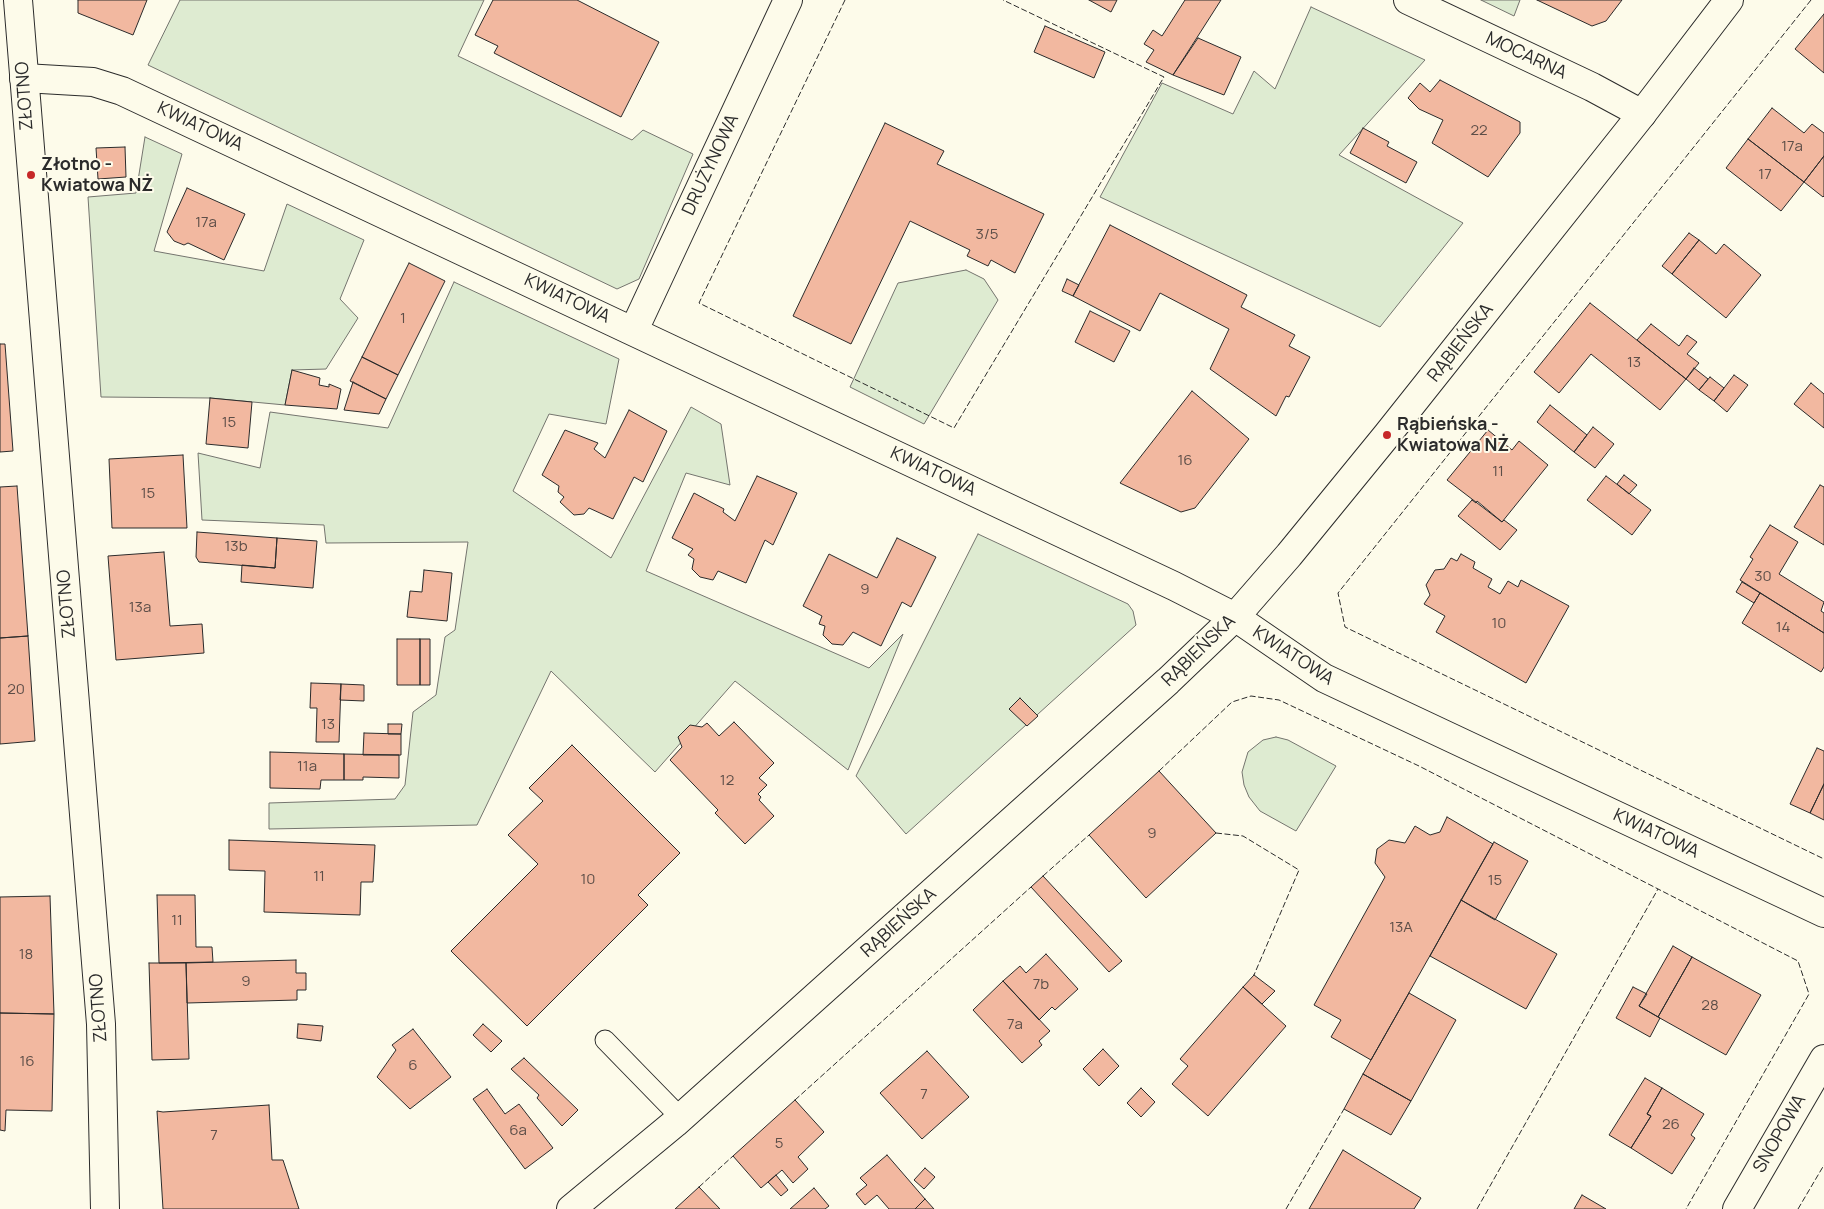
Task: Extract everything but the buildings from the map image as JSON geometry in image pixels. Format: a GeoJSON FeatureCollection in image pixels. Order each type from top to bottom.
{"type":"FeatureCollection","features":[{"type":"Feature","properties":{"kind":"street","name":"ZŁOTNO"},"geometry":{"type":"LineString","coordinates":[[18,0],[102,1024],[105,1209]]}},
{"type":"Feature","properties":{"kind":"street","name":"DRUŻYNOWA"},"geometry":{"type":"LineString","coordinates":[[634,330],[788,0]]}},
{"type":"Feature","properties":{"kind":"street","name":"MOCARNA"},"geometry":{"type":"LineString","coordinates":[[1408,0],[1642,114]]}},
{"type":"Feature","properties":{"kind":"street","name":"RĄBIEŃSKA"},"geometry":{"type":"LineString","coordinates":[[571,1209],[681,1118],[1168,681],[1235,617],[1289,555],[1387,435],[1642,114],[1729,0]]}},
{"type":"Feature","properties":{"kind":"street","name":"KWIATOWA"},"geometry":{"type":"LineString","coordinates":[[24,78],[93,82],[122,91],[634,330],[1235,617],[1324,678],[1824,914]]}},
{"type":"Feature","properties":{"kind":"street","name":"SNOPOWA"},"geometry":{"type":"LineString","coordinates":[[1737,1209],[1824,1060]]}},
{"type":"Feature","properties":{"kind":"lane"},"geometry":{"type":"LineString","coordinates":[[604,1040],[681,1118]]}},
{"type":"Feature","properties":{"kind":"green space"},"geometry":{"type":"Polygon","coordinates":[[[180,0],[484,0],[458,56],[632,140],[643,130],[693,154],[639,279],[617,289],[148,65],[180,0]]]}},
{"type":"Feature","properties":{"kind":"green space"},"geometry":{"type":"Polygon","coordinates":[[[1481,0],[1520,0],[1514,16],[1481,0]]]}},
{"type":"Feature","properties":{"kind":"green space"},"geometry":{"type":"Polygon","coordinates":[[[1311,7],[1425,60],[1339,155],[1463,223],[1380,327],[1100,197],[1162,83],[1233,114],[1254,71],[1275,89],[1311,7]]]}},
{"type":"Feature","properties":{"kind":"green space"},"geometry":{"type":"Polygon","coordinates":[[[145,137],[182,154],[154,251],[264,271],[287,204],[364,240],[340,299],[358,318],[326,369],[292,370],[285,405],[210,398],[101,397],[88,197],[136,193],[145,137]]]}},
{"type":"Feature","properties":{"kind":"green space"},"geometry":{"type":"Polygon","coordinates":[[[966,270],[984,279],[998,300],[924,424],[850,387],[898,283],[966,270]]]}},
{"type":"Feature","properties":{"kind":"green space"},"geometry":{"type":"Polygon","coordinates":[[[454,282],[619,359],[606,424],[549,414],[513,491],[611,558],[691,407],[721,424],[730,485],[686,473],[646,571],[869,668],[903,634],[848,770],[735,681],[655,772],[551,671],[477,825],[269,829],[269,803],[395,799],[405,785],[413,712],[436,695],[445,637],[455,630],[468,542],[326,543],[324,525],[202,520],[198,453],[260,468],[270,412],[388,428],[454,282]]]}},
{"type":"Feature","properties":{"kind":"green space"},"geometry":{"type":"Polygon","coordinates":[[[978,534],[1128,604],[1133,611],[1136,625],[906,834],[856,776],[978,534]]]}},
{"type":"Feature","properties":{"kind":"green space"},"geometry":{"type":"Polygon","coordinates":[[[1276,737],[1288,740],[1336,766],[1296,831],[1260,811],[1249,797],[1244,785],[1242,772],[1248,752],[1263,740],[1276,737]]]}},
{"type":"Feature","properties":{"kind":"fence"},"geometry":{"type":"LineString","coordinates":[[845,0],[699,303],[954,428],[1164,77],[1003,0]]}},
{"type":"Feature","properties":{"kind":"fence"},"geometry":{"type":"LineString","coordinates":[[1811,0],[1338,593],[1345,627],[1824,859]]}},
{"type":"Feature","properties":{"kind":"fence"},"geometry":{"type":"LineString","coordinates":[[1159,771],[1232,702],[1251,696],[1279,700],[1419,766],[1798,961],[1809,994],[1686,1209]]}},
{"type":"Feature","properties":{"kind":"fence"},"geometry":{"type":"LineString","coordinates":[[1216,833],[1243,836],[1299,870],[1254,975]]}},
{"type":"Feature","properties":{"kind":"fence"},"geometry":{"type":"LineString","coordinates":[[1043,876],[1089,835]]}},
{"type":"Feature","properties":{"kind":"fence"},"geometry":{"type":"LineString","coordinates":[[795,1100],[1031,887]]}},
{"type":"Feature","properties":{"kind":"fence"},"geometry":{"type":"LineString","coordinates":[[1477,1209],[1658,889]]}},
{"type":"Feature","properties":{"kind":"fence"},"geometry":{"type":"LineString","coordinates":[[1286,1209],[1344,1109]]}},
{"type":"Feature","properties":{"kind":"fence"},"geometry":{"type":"LineString","coordinates":[[699,1187],[733,1156]]}},
{"type":"Feature","properties":{"kind":"fence"},"geometry":{"type":"LineString","coordinates":[[1798,1209],[1824,1165]]}},
{"type":"Feature","properties":{"kind":"place","name":"Złotno - Kwiatowa NŻ"},"geometry":{"type":"Point","coordinates":[31,175]}},
{"type":"Feature","properties":{"kind":"place","name":"Rąbieńska - Kwiatowa NŻ"},"geometry":{"type":"Point","coordinates":[1387,435]}}]}
